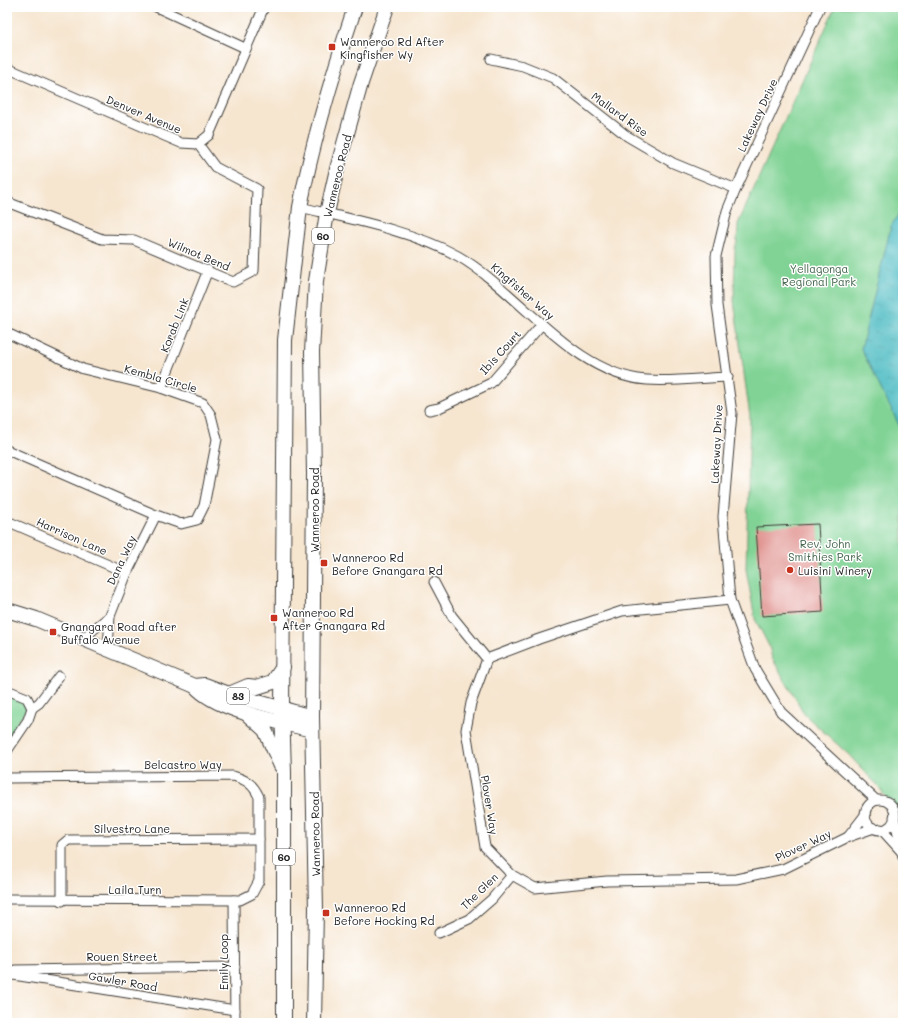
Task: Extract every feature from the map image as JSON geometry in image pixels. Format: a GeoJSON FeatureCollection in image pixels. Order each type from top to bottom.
{"type":"FeatureCollection","features":[{"type":"Feature","properties":{"kind":"main road","name":"60"},"geometry":{"type":"LineString","coordinates":[[284,1023],[284,772],[282,708],[285,340],[300,207],[329,84],[355,7]]}},
{"type":"Feature","properties":{"kind":"main road","name":"Wanneroo Road"},"geometry":{"type":"LineString","coordinates":[[314,1023],[316,902],[312,723],[314,474],[312,352],[316,281],[327,213],[337,169],[361,84],[387,7]]}},
{"type":"Feature","properties":{"kind":"main road","name":"83"},"geometry":{"type":"LineString","coordinates":[[7,599],[18,604],[36,619]]}},
{"type":"Feature","properties":{"kind":"main road","name":"83"},"geometry":{"type":"LineString","coordinates":[[7,610],[36,619],[195,686],[204,695],[247,714],[283,722],[312,723]]}},
{"type":"Feature","properties":{"kind":"main road"},"geometry":{"type":"LineString","coordinates":[[229,694],[248,686],[258,687],[273,682],[283,667]]}},
{"type":"Feature","properties":{"kind":"main road","name":"83"},"geometry":{"type":"LineString","coordinates":[[195,686],[205,685],[229,694],[282,708],[312,723]]}},
{"type":"Feature","properties":{"kind":"main road","name":"83"},"geometry":{"type":"LineString","coordinates":[[247,714],[265,730],[284,772]]}},
{"type":"Feature","properties":{"kind":"street"},"geometry":{"type":"LineString","coordinates":[[156,7],[245,48]]}},
{"type":"Feature","properties":{"kind":"street"},"geometry":{"type":"LineString","coordinates":[[198,144],[209,135],[245,48],[264,7]]}},
{"type":"Feature","properties":{"kind":"street","name":"Lakeway Drive"},"geometry":{"type":"LineString","coordinates":[[820,7],[736,189],[727,211],[716,256],[717,305],[732,413],[723,517],[730,600],[755,669],[781,712],[860,787],[876,800]]}},
{"type":"Feature","properties":{"kind":"street","name":"Mallard Rise"},"geometry":{"type":"LineString","coordinates":[[491,59],[523,66],[553,78],[627,136],[672,163],[736,189]]}},
{"type":"Feature","properties":{"kind":"street","name":"Denver Avenue"},"geometry":{"type":"LineString","coordinates":[[7,68],[182,143],[198,144]]}},
{"type":"Feature","properties":{"kind":"street","name":"Wilmot Bend"},"geometry":{"type":"LineString","coordinates":[[7,202],[102,240],[134,240],[208,270],[233,282],[254,271],[258,189],[215,167],[198,144]]}},
{"type":"Feature","properties":{"kind":"street","name":"Kingfisher Way"},"geometry":{"type":"LineString","coordinates":[[300,207],[327,213],[410,237],[458,256],[503,288],[580,356],[618,373],[646,380],[728,377]]}},
{"type":"Feature","properties":{"kind":"street","name":"Korab Link"},"geometry":{"type":"LineString","coordinates":[[161,388],[208,270]]}},
{"type":"Feature","properties":{"kind":"street","name":"Ibis Court"},"geometry":{"type":"LineString","coordinates":[[429,410],[439,408],[491,383],[542,324]]}},
{"type":"Feature","properties":{"kind":"street","name":"Kembla Circle"},"geometry":{"type":"LineString","coordinates":[[7,333],[83,369],[161,388],[203,403],[211,415],[217,439],[204,506],[197,520],[181,524],[156,515],[7,450]]}},
{"type":"Feature","properties":{"kind":"street","name":"Dana Way"},"geometry":{"type":"LineString","coordinates":[[108,650],[110,616],[127,573],[156,515]]}},
{"type":"Feature","properties":{"kind":"street","name":"Harrison Lane"},"geometry":{"type":"LineString","coordinates":[[7,521],[127,573]]}},
{"type":"Feature","properties":{"kind":"street"},"geometry":{"type":"LineString","coordinates":[[434,582],[452,616],[488,660],[539,639],[622,611],[730,600]]}},
{"type":"Feature","properties":{"kind":"street","name":"Dana Way"},"geometry":{"type":"LineString","coordinates":[[82,639],[110,616]]}},
{"type":"Feature","properties":{"kind":"street","name":"Plover Way"},"geometry":{"type":"LineString","coordinates":[[488,660],[471,704],[466,730],[485,847],[512,875],[535,888],[607,881],[736,879],[783,869],[848,837],[878,829]]}},
{"type":"Feature","properties":{"kind":"street"},"geometry":{"type":"LineString","coordinates":[[7,751],[28,720],[32,708],[39,704],[59,676]]}},
{"type":"Feature","properties":{"kind":"street"},"geometry":{"type":"LineString","coordinates":[[7,690],[27,698],[32,708]]}},
{"type":"Feature","properties":{"kind":"street","name":"Belcastro Way"},"geometry":{"type":"LineString","coordinates":[[7,778],[233,776],[245,779],[254,787],[259,797],[257,886]]}},
{"type":"Feature","properties":{"kind":"street"},"geometry":{"type":"LineString","coordinates":[[860,787],[868,824],[878,829],[902,855]]}},
{"type":"Feature","properties":{"kind":"street"},"geometry":{"type":"LineString","coordinates":[[866,812],[876,800],[882,800],[889,803],[894,811],[902,855]]}},
{"type":"Feature","properties":{"kind":"street","name":"Plover Way"},"geometry":{"type":"LineString","coordinates":[[848,837],[866,812]]}},
{"type":"Feature","properties":{"kind":"street"},"geometry":{"type":"LineString","coordinates":[[878,829],[890,825],[894,816]]}},
{"type":"Feature","properties":{"kind":"street","name":"Silvestro Lane"},"geometry":{"type":"LineString","coordinates":[[62,901],[62,845],[68,840],[259,839]]}},
{"type":"Feature","properties":{"kind":"street","name":"The Glen"},"geometry":{"type":"LineString","coordinates":[[439,933],[469,919],[492,899],[512,875]]}},
{"type":"Feature","properties":{"kind":"street","name":"Laila Turn"},"geometry":{"type":"LineString","coordinates":[[7,899],[62,901],[240,900],[252,894],[257,886]]}},
{"type":"Feature","properties":{"kind":"street","name":"Emily Loop"},"geometry":{"type":"LineString","coordinates":[[234,900],[235,1023]]}},
{"type":"Feature","properties":{"kind":"street","name":"Rouen Street"},"geometry":{"type":"LineString","coordinates":[[10,974],[15,970],[22,969],[235,967]]}},
{"type":"Feature","properties":{"kind":"street","name":"Gawler Road"},"geometry":{"type":"LineString","coordinates":[[10,974],[235,1010]]}},
{"type":"Feature","properties":{"kind":"green space","name":"Yellagonga Regional Park"},"geometry":{"type":"Polygon","coordinates":[[[835,7],[903,7],[903,824],[879,787],[848,754],[805,715],[772,658],[769,646],[755,619],[746,569],[750,417],[734,301],[735,248],[737,242],[738,224],[835,7]]]}},
{"type":"Feature","properties":{"kind":"green space"},"geometry":{"type":"Polygon","coordinates":[[[7,694],[24,701],[27,708],[7,738],[7,694]]]}},
{"type":"Feature","properties":{"kind":"water"},"geometry":{"type":"Polygon","coordinates":[[[903,207],[903,433],[861,349],[891,226],[903,207]]]}},
{"type":"Feature","properties":{"kind":"building","name":"Luisini Winery"},"geometry":{"type":"Polygon","coordinates":[[[818,524],[823,612],[762,616],[756,527],[818,524]]]}},
{"type":"Feature","properties":{"kind":"place","name":"Wanneroo Rd After Kingfisher Wy"},"geometry":{"type":"Point","coordinates":[332,47]}},
{"type":"Feature","properties":{"kind":"place","name":"Wanneroo Rd Before Gnangara Rd"},"geometry":{"type":"Point","coordinates":[324,563]}},
{"type":"Feature","properties":{"kind":"place","name":"Luisini Winery"},"geometry":{"type":"Point","coordinates":[790,570]}},
{"type":"Feature","properties":{"kind":"place","name":"Wanneroo Rd After Gnangara Rd"},"geometry":{"type":"Point","coordinates":[274,618]}},
{"type":"Feature","properties":{"kind":"place","name":"Gnangara Road after Buffalo Avenue"},"geometry":{"type":"Point","coordinates":[53,632]}},
{"type":"Feature","properties":{"kind":"place","name":"Wanneroo Rd Before Hocking Rd"},"geometry":{"type":"Point","coordinates":[326,913]}},
{"type":"Feature","properties":{"kind":"park label","name":"Rev. John Smithies Park"},"geometry":{"type":"Point","coordinates":[825,549]}}]}
